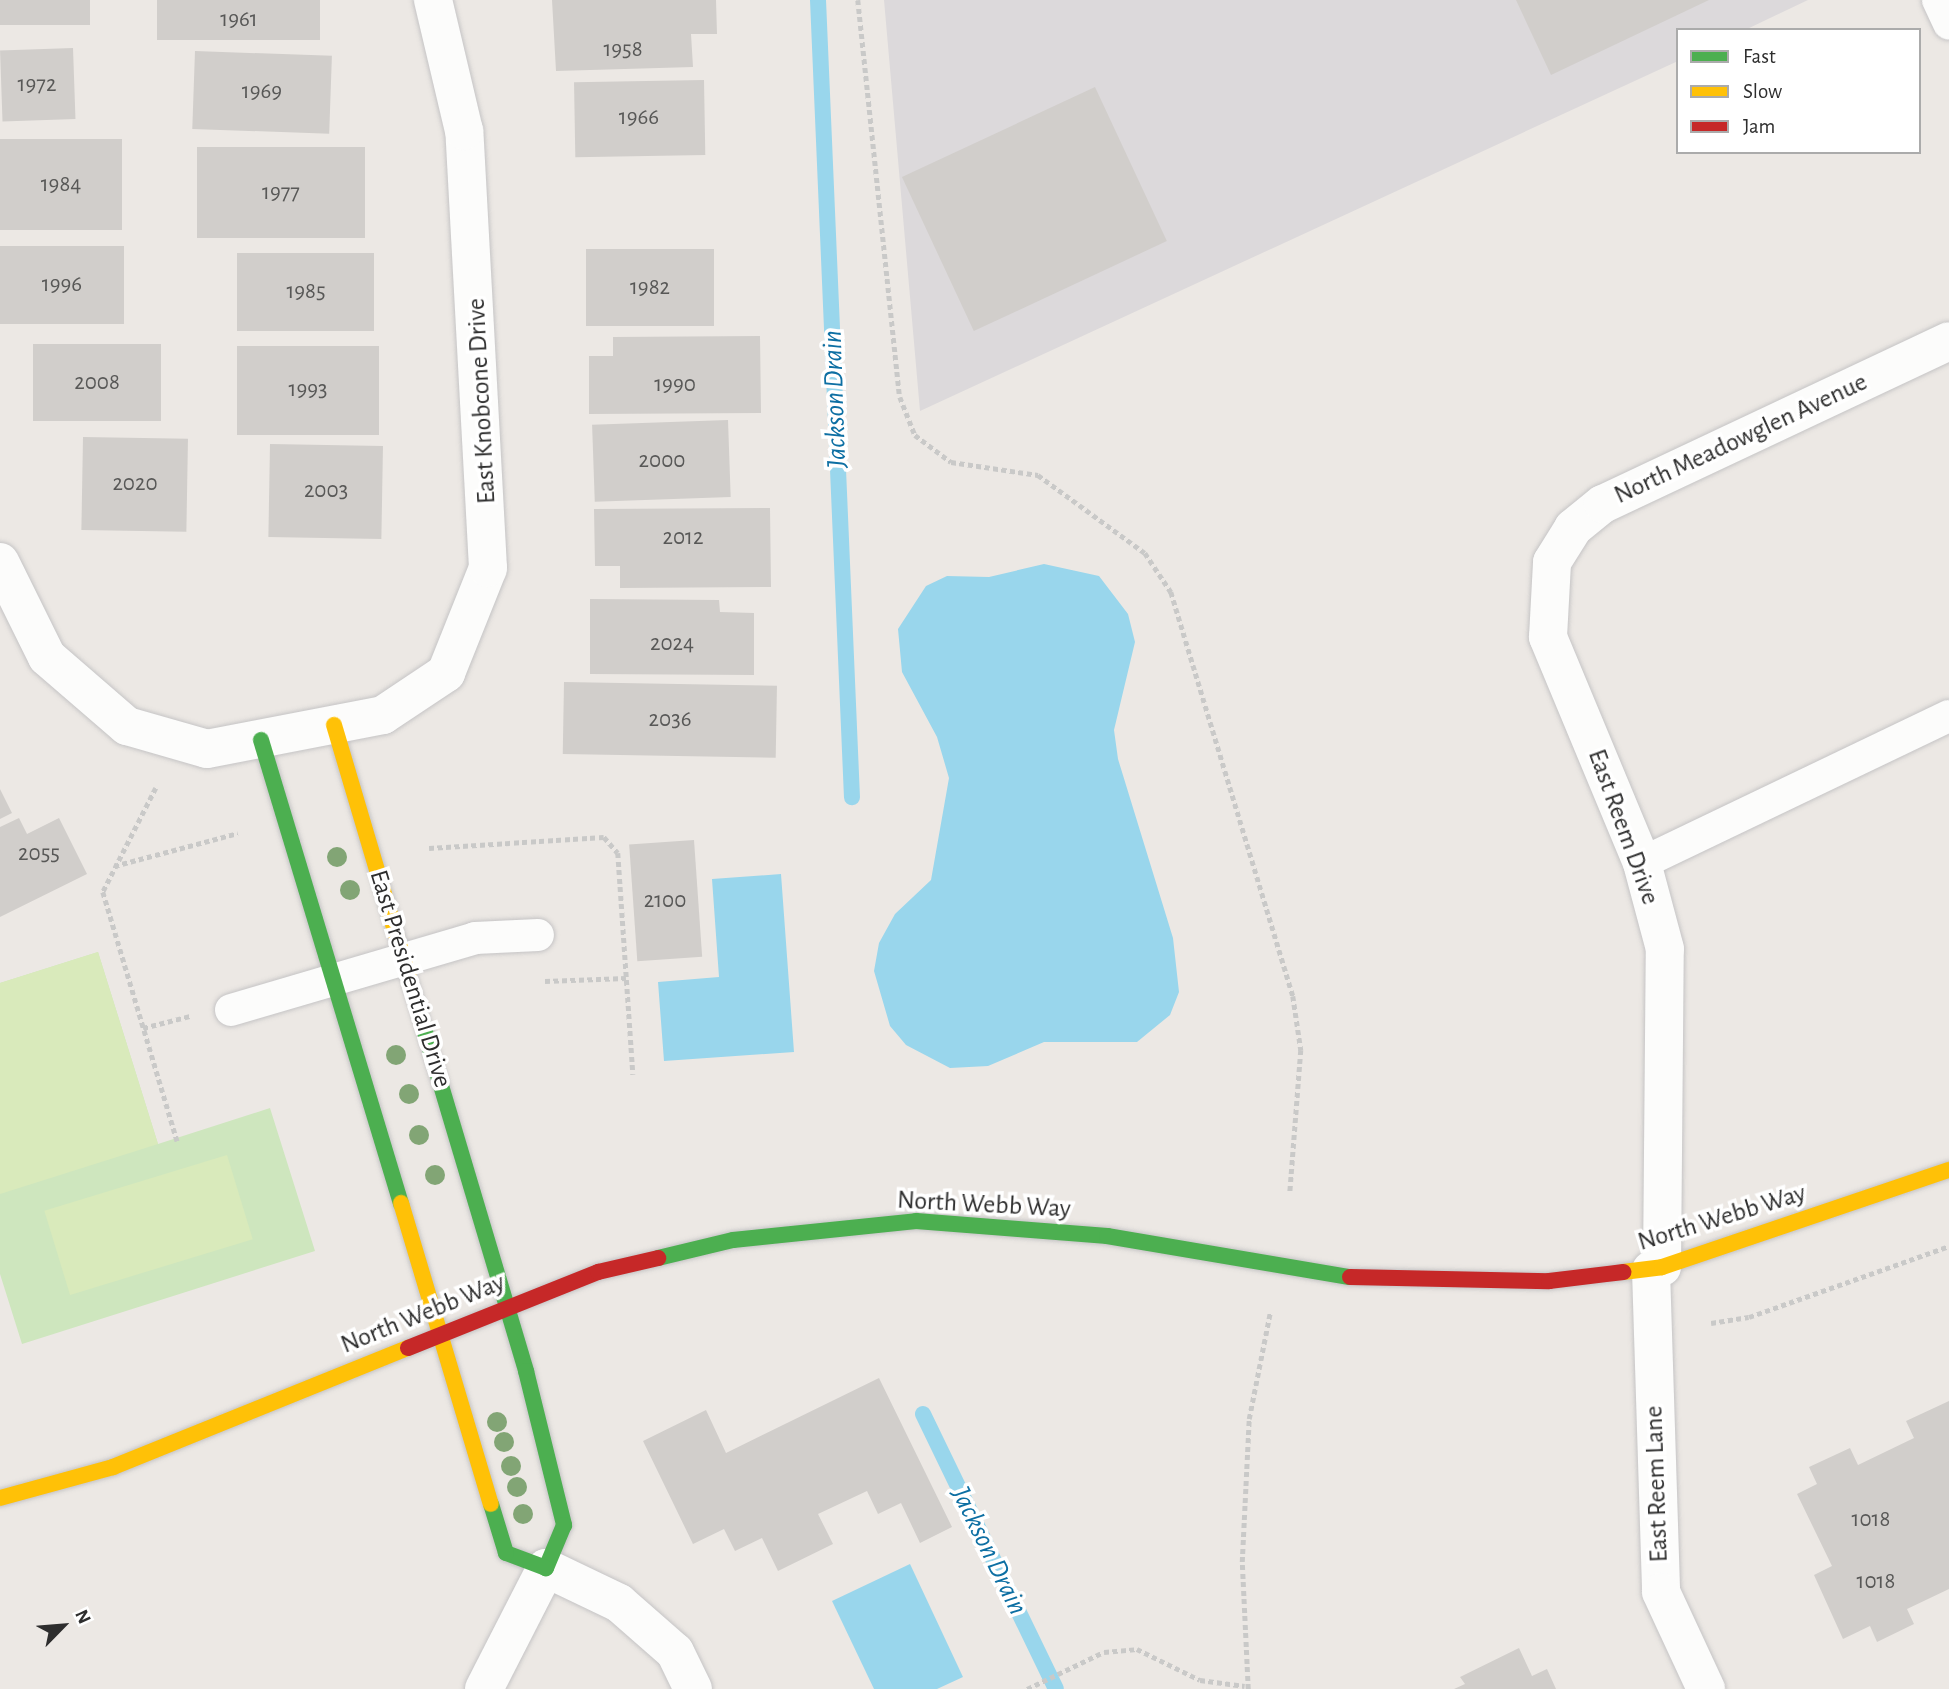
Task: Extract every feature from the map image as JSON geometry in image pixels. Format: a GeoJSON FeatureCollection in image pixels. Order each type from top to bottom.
{"type":"FeatureCollection","features":[{"type":"Feature","properties":{"kind":"street","name":"East Knobcone Drive"},"geometry":{"type":"LineString","coordinates":[[334,725],[383,715],[446,673],[488,568],[464,131],[433,0]]}},
{"type":"Feature","properties":{"kind":"street","name":"North Meadowglen Avenue"},"geometry":{"type":"LineString","coordinates":[[1552,562],[1573,528],[1603,504],[1949,341]]}},
{"type":"Feature","properties":{"kind":"street"},"geometry":{"type":"LineString","coordinates":[[0,562],[47,657],[127,726],[207,749],[334,725]]}},
{"type":"Feature","properties":{"kind":"street","name":"East Reem Drive"},"geometry":{"type":"LineString","coordinates":[[1552,562],[1548,636],[1642,863],[1666,974],[1656,1268]]}},
{"type":"Feature","properties":{"kind":"street","name":"East Presidential Drive"},"geometry":{"type":"LineString","coordinates":[[334,725],[508,1305],[564,1525],[546,1568]]}},
{"type":"Feature","properties":{"kind":"street"},"geometry":{"type":"LineString","coordinates":[[261,740],[506,1552],[620,1603],[675,1652],[693,1689]]}},
{"type":"Feature","properties":{"kind":"street","name":"North Webb Way"},"geometry":{"type":"LineString","coordinates":[[0,1498],[113,1467],[440,1332],[598,1272],[733,1240],[916,1221],[1107,1236],[1333,1277],[1549,1281],[1656,1268],[1949,1170]]}},
{"type":"Feature","properties":{"kind":"street","name":"East Reem Lane"},"geometry":{"type":"LineString","coordinates":[[1656,1268],[1661,1592],[1706,1689]]}},
{"type":"Feature","properties":{"kind":"street"},"geometry":{"type":"LineString","coordinates":[[484,1689],[546,1568]]}},
{"type":"Feature","properties":{"kind":"lane"},"geometry":{"type":"LineString","coordinates":[[1937,0],[1949,24]]}},
{"type":"Feature","properties":{"kind":"lane"},"geometry":{"type":"LineString","coordinates":[[1642,863],[1949,716]]}},
{"type":"Feature","properties":{"kind":"lane"},"geometry":{"type":"LineString","coordinates":[[231,1010],[475,938],[538,935]]}},
{"type":"Feature","properties":{"kind":"path"},"geometry":{"type":"LineString","coordinates":[[858,0],[900,397],[915,435],[951,462],[1049,482],[1145,553],[1171,592],[1293,996],[1301,1050],[1290,1193]]}},
{"type":"Feature","properties":{"kind":"path"},"geometry":{"type":"LineString","coordinates":[[156,788],[103,892],[177,1141]]}},
{"type":"Feature","properties":{"kind":"path"},"geometry":{"type":"LineString","coordinates":[[114,866],[238,833]]}},
{"type":"Feature","properties":{"kind":"path"},"geometry":{"type":"LineString","coordinates":[[429,848],[604,837],[618,853],[633,1074]]}},
{"type":"Feature","properties":{"kind":"path"},"geometry":{"type":"LineString","coordinates":[[540,982],[626,978]]}},
{"type":"Feature","properties":{"kind":"path"},"geometry":{"type":"LineString","coordinates":[[1711,1323],[1749,1317],[1949,1246]]}},
{"type":"Feature","properties":{"kind":"path"},"geometry":{"type":"LineString","coordinates":[[1027,1689],[1104,1652],[1137,1649],[1200,1680],[1246,1687],[1242,1574],[1249,1419],[1271,1305]]}},
{"type":"Feature","properties":{"kind":"shaded area"},"geometry":{"type":"Polygon","coordinates":[[[884,0],[1808,0],[1749,28],[1676,28],[1676,62],[920,411],[884,0]]]}},
{"type":"Feature","properties":{"kind":"green space"},"geometry":{"type":"Polygon","coordinates":[[[98,952],[158,1144],[270,1108],[315,1251],[22,1344],[0,1274],[0,983],[98,952]]]}},
{"type":"Feature","properties":{"kind":"green space"},"geometry":{"type":"Polygon","coordinates":[[[98,952],[158,1144],[0,1194],[0,983],[98,952]]]}},
{"type":"Feature","properties":{"kind":"green space"},"geometry":{"type":"Polygon","coordinates":[[[227,1155],[253,1239],[70,1295],[44,1211],[227,1155]]]}},
{"type":"Feature","properties":{"kind":"water"},"geometry":{"type":"Polygon","coordinates":[[[1044,564],[1099,576],[1128,614],[1135,642],[1114,730],[1118,759],[1173,938],[1179,992],[1170,1015],[1137,1042],[1044,1042],[988,1066],[950,1068],[906,1045],[890,1026],[874,971],[879,943],[895,914],[931,880],[949,778],[937,737],[902,672],[898,629],[926,586],[947,576],[989,577],[1044,564]]]}},
{"type":"Feature","properties":{"kind":"water"},"geometry":{"type":"Polygon","coordinates":[[[781,874],[794,1052],[664,1061],[658,982],[719,977],[712,879],[781,874]]]}},
{"type":"Feature","properties":{"kind":"water"},"geometry":{"type":"Polygon","coordinates":[[[910,1564],[963,1677],[937,1689],[874,1689],[832,1601],[910,1564]]]}},
{"type":"Feature","properties":{"kind":"building"},"geometry":{"type":"Polygon","coordinates":[[[0,0],[90,0],[90,25],[0,25],[0,0]]]}},
{"type":"Feature","properties":{"kind":"building"},"geometry":{"type":"Polygon","coordinates":[[[157,0],[320,0],[320,40],[157,40],[157,0]]]}},
{"type":"Feature","properties":{"kind":"building"},"geometry":{"type":"Polygon","coordinates":[[[552,0],[716,0],[717,34],[691,34],[693,67],[556,71],[552,0]]]}},
{"type":"Feature","properties":{"kind":"building"},"geometry":{"type":"Polygon","coordinates":[[[1516,0],[1709,0],[1551,75],[1516,0]]]}},
{"type":"Feature","properties":{"kind":"building"},"geometry":{"type":"Polygon","coordinates":[[[73,48],[75,119],[3,122],[0,51],[73,48]]]}},
{"type":"Feature","properties":{"kind":"building"},"geometry":{"type":"Polygon","coordinates":[[[195,51],[332,56],[329,134],[192,129],[195,51]]]}},
{"type":"Feature","properties":{"kind":"building"},"geometry":{"type":"Polygon","coordinates":[[[704,80],[705,155],[575,157],[574,82],[704,80]]]}},
{"type":"Feature","properties":{"kind":"building"},"geometry":{"type":"Polygon","coordinates":[[[1095,87],[1167,241],[974,331],[902,177],[1095,87]]]}},
{"type":"Feature","properties":{"kind":"building"},"geometry":{"type":"Polygon","coordinates":[[[0,139],[122,139],[122,230],[0,230],[0,139]]]}},
{"type":"Feature","properties":{"kind":"building"},"geometry":{"type":"Polygon","coordinates":[[[197,147],[365,147],[365,238],[197,238],[197,147]]]}},
{"type":"Feature","properties":{"kind":"building"},"geometry":{"type":"Polygon","coordinates":[[[0,246],[124,246],[124,324],[0,324],[0,246]]]}},
{"type":"Feature","properties":{"kind":"building"},"geometry":{"type":"Polygon","coordinates":[[[586,249],[714,249],[714,326],[586,326],[586,249]]]}},
{"type":"Feature","properties":{"kind":"building"},"geometry":{"type":"Polygon","coordinates":[[[237,253],[374,253],[374,331],[237,331],[237,253]]]}},
{"type":"Feature","properties":{"kind":"building"},"geometry":{"type":"Polygon","coordinates":[[[760,336],[761,413],[589,414],[589,356],[613,356],[613,337],[760,336]]]}},
{"type":"Feature","properties":{"kind":"building"},"geometry":{"type":"Polygon","coordinates":[[[33,344],[161,344],[161,421],[33,421],[33,344]]]}},
{"type":"Feature","properties":{"kind":"building"},"geometry":{"type":"Polygon","coordinates":[[[237,346],[379,346],[379,435],[237,435],[237,346]]]}},
{"type":"Feature","properties":{"kind":"building"},"geometry":{"type":"Polygon","coordinates":[[[728,420],[731,497],[595,502],[592,425],[728,420]]]}},
{"type":"Feature","properties":{"kind":"building"},"geometry":{"type":"Polygon","coordinates":[[[83,437],[188,439],[186,532],[81,530],[83,437]]]}},
{"type":"Feature","properties":{"kind":"building"},"geometry":{"type":"Polygon","coordinates":[[[270,444],[383,446],[381,539],[268,537],[270,444]]]}},
{"type":"Feature","properties":{"kind":"building"},"geometry":{"type":"Polygon","coordinates":[[[770,508],[771,587],[620,588],[620,566],[595,566],[594,509],[770,508]]]}},
{"type":"Feature","properties":{"kind":"building"},"geometry":{"type":"Polygon","coordinates":[[[590,599],[719,600],[720,612],[754,613],[754,675],[590,674],[590,599]]]}},
{"type":"Feature","properties":{"kind":"building"},"geometry":{"type":"Polygon","coordinates":[[[564,682],[777,686],[776,758],[563,754],[564,682]]]}},
{"type":"Feature","properties":{"kind":"building"},"geometry":{"type":"Polygon","coordinates":[[[0,789],[12,813],[0,819],[0,789]]]}},
{"type":"Feature","properties":{"kind":"building"},"geometry":{"type":"Polygon","coordinates":[[[19,818],[27,834],[59,818],[87,874],[0,917],[0,827],[19,818]]]}},
{"type":"Feature","properties":{"kind":"building"},"geometry":{"type":"Polygon","coordinates":[[[694,840],[702,957],[637,961],[629,845],[694,840]]]}},
{"type":"Feature","properties":{"kind":"building"},"geometry":{"type":"Polygon","coordinates":[[[879,1378],[952,1527],[920,1543],[901,1503],[878,1514],[867,1491],[818,1514],[833,1544],[778,1571],[762,1538],[735,1551],[724,1529],[693,1544],[643,1441],[706,1410],[726,1453],[879,1378]]]}},
{"type":"Feature","properties":{"kind":"building"},"geometry":{"type":"Polygon","coordinates":[[[1949,1401],[1949,1589],[1907,1609],[1914,1624],[1877,1642],[1870,1626],[1843,1639],[1814,1575],[1832,1566],[1797,1494],[1817,1484],[1809,1467],[1850,1448],[1858,1465],[1914,1438],[1906,1421],[1949,1401]]]}},
{"type":"Feature","properties":{"kind":"building"},"geometry":{"type":"Polygon","coordinates":[[[1519,1648],[1532,1676],[1547,1669],[1556,1689],[1454,1689],[1465,1684],[1460,1677],[1519,1648]]]}},
{"type":"Feature","properties":{"kind":"waterway","name":"Jackson Drain"},"geometry":{"type":"LineString","coordinates":[[818,0],[852,797]]}},
{"type":"Feature","properties":{"kind":"waterway","name":"Jackson Drain"},"geometry":{"type":"LineString","coordinates":[[923,1414],[1056,1689]]}},
{"type":"Feature","properties":{"kind":"traffic: fast"},"geometry":{"type":"LineString","coordinates":[[261,740],[401,1203]]}},
{"type":"Feature","properties":{"kind":"traffic: fast"},"geometry":{"type":"LineString","coordinates":[[414,995],[526,1371],[564,1525],[546,1568],[506,1553],[491,1504]]}},
{"type":"Feature","properties":{"kind":"traffic: fast"},"geometry":{"type":"LineString","coordinates":[[658,1258],[733,1240],[916,1221],[1107,1236],[1350,1277]]}},
{"type":"Feature","properties":{"kind":"traffic: slow"},"geometry":{"type":"LineString","coordinates":[[334,725],[414,995]]}},
{"type":"Feature","properties":{"kind":"traffic: slow"},"geometry":{"type":"LineString","coordinates":[[1623,1272],[1662,1267],[1949,1170]]}},
{"type":"Feature","properties":{"kind":"traffic: slow"},"geometry":{"type":"LineString","coordinates":[[401,1203],[491,1504]]}},
{"type":"Feature","properties":{"kind":"traffic: slow"},"geometry":{"type":"LineString","coordinates":[[0,1498],[113,1467],[408,1348]]}},
{"type":"Feature","properties":{"kind":"traffic: jam"},"geometry":{"type":"LineString","coordinates":[[408,1348],[598,1272],[658,1258]]}},
{"type":"Feature","properties":{"kind":"traffic: jam"},"geometry":{"type":"LineString","coordinates":[[1350,1277],[1549,1281],[1623,1272]]}}]}
